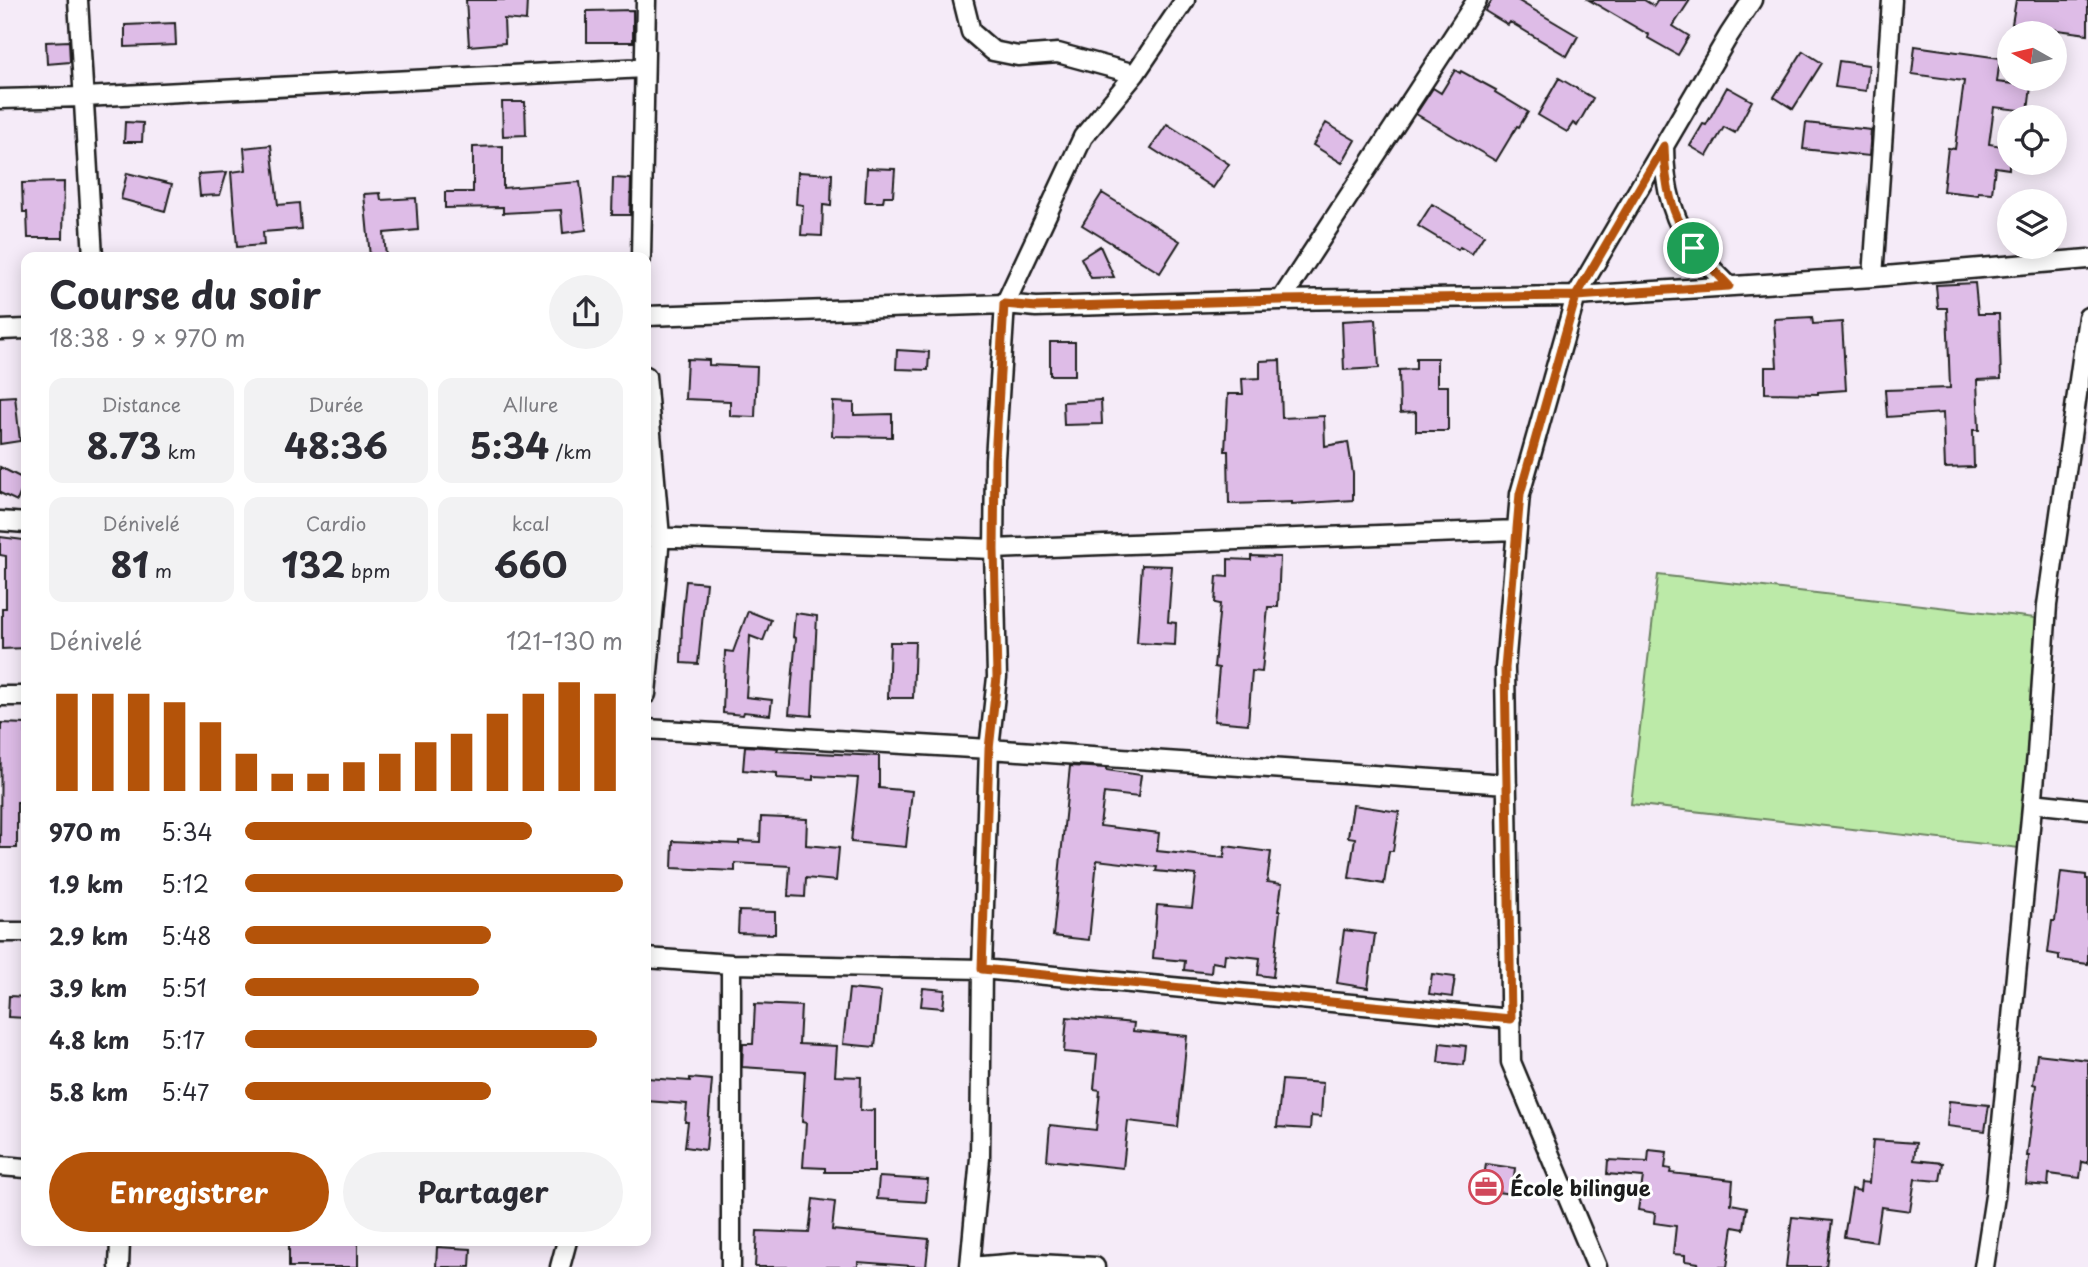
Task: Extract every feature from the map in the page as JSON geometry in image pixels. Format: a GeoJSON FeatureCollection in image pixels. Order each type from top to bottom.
{"type":"FeatureCollection","features":[{"type":"Feature","properties":{"kind":"street"},"geometry":{"type":"LineString","coordinates":[[78,0],[93,252]]}},
{"type":"Feature","properties":{"kind":"street"},"geometry":{"type":"LineString","coordinates":[[641,252],[646,0]]}},
{"type":"Feature","properties":{"kind":"street"},"geometry":{"type":"LineString","coordinates":[[963,0],[971,32],[993,51],[1018,55],[1058,53],[1135,74]]}},
{"type":"Feature","properties":{"kind":"street"},"geometry":{"type":"LineString","coordinates":[[1095,1267],[1019,1263],[970,1266],[980,1158],[982,969],[989,749],[997,677],[995,459],[1004,304],[1083,137],[1135,74],[1185,0]]}},
{"type":"Feature","properties":{"kind":"street"},"geometry":{"type":"LineString","coordinates":[[1281,300],[1477,0]]}},
{"type":"Feature","properties":{"kind":"street"},"geometry":{"type":"LineString","coordinates":[[1597,1267],[1511,1062],[1505,668],[1520,494],[1576,296],[1752,0]]}},
{"type":"Feature","properties":{"kind":"street"},"geometry":{"type":"LineString","coordinates":[[1873,277],[1892,0]]}},
{"type":"Feature","properties":{"kind":"street"},"geometry":{"type":"LineString","coordinates":[[0,99],[644,68]]}},
{"type":"Feature","properties":{"kind":"street"},"geometry":{"type":"LineString","coordinates":[[1664,146],[1664,175],[1675,215],[1693,248],[1729,286]]}},
{"type":"Feature","properties":{"kind":"street"},"geometry":{"type":"LineString","coordinates":[[651,316],[1004,304],[1037,307],[1576,296],[1873,277],[2088,259]]}},
{"type":"Feature","properties":{"kind":"street"},"geometry":{"type":"LineString","coordinates":[[1984,1267],[1995,1196],[2032,803],[2047,605],[2088,317]]}},
{"type":"Feature","properties":{"kind":"street"},"geometry":{"type":"LineString","coordinates":[[0,330],[21,329]]}},
{"type":"Feature","properties":{"kind":"street"},"geometry":{"type":"LineString","coordinates":[[651,491],[651,582]]}},
{"type":"Feature","properties":{"kind":"street"},"geometry":{"type":"LineString","coordinates":[[0,521],[21,523]]}},
{"type":"Feature","properties":{"kind":"street"},"geometry":{"type":"LineString","coordinates":[[653,537],[994,549],[1517,530]]}},
{"type":"Feature","properties":{"kind":"street"},"geometry":{"type":"LineString","coordinates":[[0,696],[21,696]]}},
{"type":"Feature","properties":{"kind":"street"},"geometry":{"type":"LineString","coordinates":[[651,729],[1507,784]]}},
{"type":"Feature","properties":{"kind":"street"},"geometry":{"type":"LineString","coordinates":[[2032,803],[2088,809]]}},
{"type":"Feature","properties":{"kind":"street"},"geometry":{"type":"LineString","coordinates":[[0,932],[21,932]]}},
{"type":"Feature","properties":{"kind":"street"},"geometry":{"type":"LineString","coordinates":[[651,958],[731,964],[982,969],[1511,1019]]}},
{"type":"Feature","properties":{"kind":"street"},"geometry":{"type":"LineString","coordinates":[[731,964],[731,1267]]}},
{"type":"Feature","properties":{"kind":"street"},"geometry":{"type":"LineString","coordinates":[[0,1166],[21,1168]]}},
{"type":"Feature","properties":{"kind":"street"},"geometry":{"type":"LineString","coordinates":[[119,1267],[120,1246]]}},
{"type":"Feature","properties":{"kind":"street"},"geometry":{"type":"LineString","coordinates":[[561,1267],[566,1246]]}},
{"type":"Feature","properties":{"kind":"green space"},"geometry":{"type":"Polygon","coordinates":[[[1658,575],[2045,619],[2019,848],[1631,804],[1658,575]]]}},
{"type":"Feature","properties":{"kind":"building"},"geometry":{"type":"Polygon","coordinates":[[[466,0],[527,0],[526,21],[504,19],[505,43],[469,46],[466,0]]]}},
{"type":"Feature","properties":{"kind":"building"},"geometry":{"type":"Polygon","coordinates":[[[1492,0],[1517,0],[1578,36],[1567,56],[1510,22],[1508,25],[1485,11],[1492,0]]]}},
{"type":"Feature","properties":{"kind":"building"},"geometry":{"type":"Polygon","coordinates":[[[1589,0],[1644,0],[1654,6],[1658,0],[1690,0],[1673,26],[1689,36],[1678,55],[1589,0]]]}},
{"type":"Feature","properties":{"kind":"building"},"geometry":{"type":"Polygon","coordinates":[[[2016,0],[2088,0],[2088,34],[2067,31],[2067,21],[2012,21],[2016,0]]]}},
{"type":"Feature","properties":{"kind":"building"},"geometry":{"type":"Polygon","coordinates":[[[633,10],[633,42],[587,42],[587,11],[633,10]]]}},
{"type":"Feature","properties":{"kind":"building"},"geometry":{"type":"Polygon","coordinates":[[[175,23],[176,45],[125,47],[125,25],[175,23]]]}},
{"type":"Feature","properties":{"kind":"building"},"geometry":{"type":"Polygon","coordinates":[[[69,41],[70,62],[47,64],[46,42],[69,41]]]}},
{"type":"Feature","properties":{"kind":"building"},"geometry":{"type":"Polygon","coordinates":[[[1915,46],[1997,58],[1997,91],[2030,91],[2029,105],[1994,107],[1989,144],[1997,145],[1997,167],[1992,193],[1978,192],[1978,195],[1943,191],[1948,148],[1955,149],[1964,81],[1912,74],[1915,46]]]}},
{"type":"Feature","properties":{"kind":"building"},"geometry":{"type":"Polygon","coordinates":[[[1803,51],[1822,63],[1793,109],[1774,97],[1803,51]]]}},
{"type":"Feature","properties":{"kind":"building"},"geometry":{"type":"Polygon","coordinates":[[[1839,61],[1869,65],[1866,91],[1835,87],[1839,61]]]}},
{"type":"Feature","properties":{"kind":"building"},"geometry":{"type":"Polygon","coordinates":[[[1455,70],[1496,90],[1495,92],[1528,112],[1496,161],[1416,114],[1433,88],[1441,93],[1455,70]]]}},
{"type":"Feature","properties":{"kind":"building"},"geometry":{"type":"Polygon","coordinates":[[[1559,78],[1593,98],[1577,126],[1573,123],[1567,132],[1538,115],[1559,78]]]}},
{"type":"Feature","properties":{"kind":"building"},"geometry":{"type":"Polygon","coordinates":[[[1727,87],[1752,101],[1735,133],[1724,127],[1707,156],[1690,146],[1703,124],[1706,125],[1727,87]]]}},
{"type":"Feature","properties":{"kind":"building"},"geometry":{"type":"Polygon","coordinates":[[[502,102],[525,102],[526,135],[503,136],[502,102]]]}},
{"type":"Feature","properties":{"kind":"building"},"geometry":{"type":"Polygon","coordinates":[[[125,122],[143,123],[142,142],[124,142],[125,122]]]}},
{"type":"Feature","properties":{"kind":"building"},"geometry":{"type":"Polygon","coordinates":[[[1326,123],[1355,140],[1342,163],[1313,145],[1326,123]]]}},
{"type":"Feature","properties":{"kind":"building"},"geometry":{"type":"Polygon","coordinates":[[[1806,123],[1871,130],[1869,156],[1803,149],[1806,123]]]}},
{"type":"Feature","properties":{"kind":"building"},"geometry":{"type":"Polygon","coordinates":[[[1167,124],[1229,164],[1213,188],[1151,148],[1167,124]]]}},
{"type":"Feature","properties":{"kind":"building"},"geometry":{"type":"Polygon","coordinates":[[[271,145],[278,205],[299,203],[301,229],[263,232],[264,245],[237,247],[231,172],[246,170],[244,148],[271,145]]]}},
{"type":"Feature","properties":{"kind":"building"},"geometry":{"type":"Polygon","coordinates":[[[503,146],[503,188],[580,182],[586,230],[563,233],[561,210],[503,213],[503,207],[445,208],[445,192],[473,192],[473,147],[503,146]]]}},
{"type":"Feature","properties":{"kind":"building"},"geometry":{"type":"Polygon","coordinates":[[[867,168],[895,169],[893,196],[884,196],[883,202],[865,202],[867,168]]]}},
{"type":"Feature","properties":{"kind":"building"},"geometry":{"type":"Polygon","coordinates":[[[227,172],[220,195],[200,196],[198,174],[227,172]]]}},
{"type":"Feature","properties":{"kind":"building"},"geometry":{"type":"Polygon","coordinates":[[[798,172],[832,174],[831,206],[823,205],[822,236],[801,235],[803,205],[796,204],[798,172]]]}},
{"type":"Feature","properties":{"kind":"building"},"geometry":{"type":"Polygon","coordinates":[[[127,173],[172,184],[165,211],[121,199],[127,173]]]}},
{"type":"Feature","properties":{"kind":"building"},"geometry":{"type":"Polygon","coordinates":[[[613,178],[631,179],[630,215],[612,215],[613,178]]]}},
{"type":"Feature","properties":{"kind":"building"},"geometry":{"type":"Polygon","coordinates":[[[64,182],[63,238],[28,238],[27,212],[23,212],[22,183],[64,182]]]}},
{"type":"Feature","properties":{"kind":"building"},"geometry":{"type":"Polygon","coordinates":[[[380,193],[381,200],[416,198],[418,230],[384,233],[386,252],[370,252],[364,194],[380,193]]]}},
{"type":"Feature","properties":{"kind":"building"},"geometry":{"type":"Polygon","coordinates":[[[1102,193],[1180,241],[1160,273],[1082,225],[1102,193]]]}},
{"type":"Feature","properties":{"kind":"building"},"geometry":{"type":"Polygon","coordinates":[[[1432,204],[1484,235],[1472,254],[1460,247],[1458,250],[1418,226],[1432,204]]]}},
{"type":"Feature","properties":{"kind":"building"},"geometry":{"type":"Polygon","coordinates":[[[1100,246],[1114,277],[1091,278],[1081,258],[1100,246]]]}},
{"type":"Feature","properties":{"kind":"building"},"geometry":{"type":"Polygon","coordinates":[[[1975,283],[1978,314],[1999,314],[2001,379],[1977,380],[1979,430],[1973,430],[1974,467],[1945,468],[1943,413],[1887,417],[1885,390],[1950,388],[1947,308],[1938,308],[1936,285],[1975,283]]]}},
{"type":"Feature","properties":{"kind":"building"},"geometry":{"type":"Polygon","coordinates":[[[1812,317],[1813,324],[1842,322],[1846,390],[1818,394],[1765,393],[1765,367],[1777,367],[1774,319],[1812,317]]]}},
{"type":"Feature","properties":{"kind":"building"},"geometry":{"type":"Polygon","coordinates":[[[1376,319],[1379,368],[1344,370],[1342,321],[1376,319]]]}},
{"type":"Feature","properties":{"kind":"building"},"geometry":{"type":"Polygon","coordinates":[[[1050,342],[1075,342],[1075,375],[1050,375],[1050,342]]]}},
{"type":"Feature","properties":{"kind":"building"},"geometry":{"type":"Polygon","coordinates":[[[897,350],[929,352],[928,370],[896,369],[897,350]]]}},
{"type":"Feature","properties":{"kind":"building"},"geometry":{"type":"Polygon","coordinates":[[[1416,358],[1437,358],[1437,386],[1448,386],[1448,431],[1416,431],[1416,412],[1400,413],[1399,370],[1416,369],[1416,358]]]}},
{"type":"Feature","properties":{"kind":"building"},"geometry":{"type":"Polygon","coordinates":[[[687,359],[709,360],[709,365],[757,367],[755,417],[730,416],[730,401],[685,399],[687,359]]]}},
{"type":"Feature","properties":{"kind":"building"},"geometry":{"type":"Polygon","coordinates":[[[1280,360],[1282,418],[1324,416],[1325,446],[1348,442],[1353,474],[1353,500],[1229,504],[1228,451],[1225,451],[1228,394],[1243,394],[1242,379],[1260,378],[1260,361],[1280,360]]]}},
{"type":"Feature","properties":{"kind":"building"},"geometry":{"type":"Polygon","coordinates":[[[15,396],[20,441],[0,444],[0,397],[15,396]]]}},
{"type":"Feature","properties":{"kind":"building"},"geometry":{"type":"Polygon","coordinates":[[[1101,400],[1102,424],[1064,425],[1063,402],[1101,400]]]}},
{"type":"Feature","properties":{"kind":"building"},"geometry":{"type":"Polygon","coordinates":[[[833,402],[854,403],[854,415],[892,414],[892,437],[832,436],[833,402]]]}},
{"type":"Feature","properties":{"kind":"building"},"geometry":{"type":"Polygon","coordinates":[[[0,467],[21,478],[21,492],[17,501],[0,493],[0,467]]]}},
{"type":"Feature","properties":{"kind":"building"},"geometry":{"type":"Polygon","coordinates":[[[0,537],[21,540],[21,648],[2,649],[2,608],[6,608],[6,556],[0,555],[0,537]]]}},
{"type":"Feature","properties":{"kind":"building"},"geometry":{"type":"Polygon","coordinates":[[[1251,556],[1280,557],[1278,607],[1268,607],[1262,672],[1252,671],[1248,724],[1214,721],[1219,668],[1214,667],[1220,604],[1215,603],[1217,576],[1228,577],[1228,559],[1251,560],[1251,556]]]}},
{"type":"Feature","properties":{"kind":"building"},"geometry":{"type":"Polygon","coordinates":[[[1142,565],[1172,566],[1168,622],[1176,623],[1175,645],[1137,643],[1142,565]]]}},
{"type":"Feature","properties":{"kind":"building"},"geometry":{"type":"Polygon","coordinates":[[[686,581],[706,583],[698,664],[681,663],[686,581]]]}},
{"type":"Feature","properties":{"kind":"building"},"geometry":{"type":"Polygon","coordinates":[[[748,611],[771,620],[763,641],[750,636],[746,697],[772,700],[770,715],[723,713],[725,651],[733,652],[748,611]]]}},
{"type":"Feature","properties":{"kind":"building"},"geometry":{"type":"Polygon","coordinates":[[[795,613],[817,616],[812,716],[789,714],[796,638],[793,637],[795,613]]]}},
{"type":"Feature","properties":{"kind":"building"},"geometry":{"type":"Polygon","coordinates":[[[890,642],[915,642],[913,698],[888,698],[890,642]]]}},
{"type":"Feature","properties":{"kind":"building"},"geometry":{"type":"Polygon","coordinates":[[[1,723],[21,724],[21,802],[17,802],[17,848],[0,848],[1,723]]]}},
{"type":"Feature","properties":{"kind":"building"},"geometry":{"type":"Polygon","coordinates":[[[745,746],[778,748],[777,751],[879,756],[879,788],[912,791],[906,847],[851,842],[858,778],[777,778],[777,773],[743,770],[745,746]]]}},
{"type":"Feature","properties":{"kind":"building"},"geometry":{"type":"Polygon","coordinates":[[[1070,766],[1106,768],[1141,775],[1138,797],[1104,793],[1100,826],[1159,833],[1157,851],[1224,858],[1225,846],[1271,852],[1267,882],[1282,884],[1273,977],[1258,975],[1260,958],[1225,954],[1224,964],[1212,962],[1211,973],[1184,970],[1185,961],[1153,958],[1157,905],[1192,908],[1196,875],[1156,871],[1157,867],[1097,860],[1089,940],[1053,936],[1070,766]]]}},
{"type":"Feature","properties":{"kind":"building"},"geometry":{"type":"Polygon","coordinates":[[[1353,805],[1399,812],[1384,884],[1349,878],[1355,838],[1348,837],[1353,805]]]}},
{"type":"Feature","properties":{"kind":"building"},"geometry":{"type":"Polygon","coordinates":[[[761,817],[807,819],[806,845],[839,848],[836,881],[806,878],[805,897],[788,896],[790,866],[735,863],[735,871],[672,868],[673,841],[739,844],[739,841],[760,842],[761,817]]]}},
{"type":"Feature","properties":{"kind":"building"},"geometry":{"type":"Polygon","coordinates":[[[2061,872],[2086,875],[2088,879],[2088,964],[2059,960],[2059,955],[2048,953],[2061,872]]]}},
{"type":"Feature","properties":{"kind":"building"},"geometry":{"type":"Polygon","coordinates":[[[739,911],[775,912],[775,934],[738,933],[739,911]]]}},
{"type":"Feature","properties":{"kind":"building"},"geometry":{"type":"Polygon","coordinates":[[[1344,930],[1375,934],[1368,988],[1337,983],[1344,930]]]}},
{"type":"Feature","properties":{"kind":"building"},"geometry":{"type":"Polygon","coordinates":[[[1432,974],[1455,977],[1452,997],[1429,994],[1432,974]]]}},
{"type":"Feature","properties":{"kind":"building"},"geometry":{"type":"Polygon","coordinates":[[[923,988],[945,990],[943,1008],[921,1006],[923,988]]]}},
{"type":"Feature","properties":{"kind":"building"},"geometry":{"type":"Polygon","coordinates":[[[849,989],[881,992],[875,1047],[843,1044],[849,989]]]}},
{"type":"Feature","properties":{"kind":"building"},"geometry":{"type":"Polygon","coordinates":[[[9,996],[21,997],[21,1018],[8,1017],[9,996]]]}},
{"type":"Feature","properties":{"kind":"building"},"geometry":{"type":"Polygon","coordinates":[[[755,1004],[801,1006],[799,1044],[837,1046],[835,1076],[861,1077],[860,1111],[874,1110],[874,1172],[825,1172],[825,1168],[803,1167],[805,1071],[742,1067],[743,1044],[753,1044],[755,1004]]]}},
{"type":"Feature","properties":{"kind":"building"},"geometry":{"type":"Polygon","coordinates":[[[1067,1017],[1134,1023],[1133,1031],[1187,1036],[1178,1127],[1128,1121],[1123,1168],[1047,1160],[1050,1125],[1096,1130],[1100,1090],[1094,1089],[1097,1055],[1064,1052],[1067,1017]]]}},
{"type":"Feature","properties":{"kind":"building"},"geometry":{"type":"Polygon","coordinates":[[[1440,1043],[1466,1046],[1464,1065],[1438,1062],[1440,1043]]]}},
{"type":"Feature","properties":{"kind":"building"},"geometry":{"type":"Polygon","coordinates":[[[2037,1054],[2088,1060],[2088,1163],[2082,1162],[2080,1178],[2049,1174],[2048,1186],[2026,1184],[2037,1054]]]}},
{"type":"Feature","properties":{"kind":"building"},"geometry":{"type":"Polygon","coordinates":[[[651,1078],[712,1080],[706,1150],[685,1147],[687,1104],[651,1101],[651,1078]]]}},
{"type":"Feature","properties":{"kind":"building"},"geometry":{"type":"Polygon","coordinates":[[[1282,1080],[1323,1083],[1321,1117],[1311,1116],[1310,1129],[1277,1127],[1282,1080]]]}},
{"type":"Feature","properties":{"kind":"building"},"geometry":{"type":"Polygon","coordinates":[[[1949,1101],[1989,1105],[1985,1131],[1947,1126],[1949,1101]]]}},
{"type":"Feature","properties":{"kind":"building"},"geometry":{"type":"Polygon","coordinates":[[[1873,1140],[1916,1143],[1914,1160],[1943,1163],[1940,1181],[1915,1179],[1910,1211],[1881,1207],[1876,1242],[1844,1237],[1852,1189],[1860,1191],[1861,1182],[1869,1183],[1873,1140]]]}},
{"type":"Feature","properties":{"kind":"building"},"geometry":{"type":"Polygon","coordinates":[[[1649,1150],[1667,1152],[1665,1168],[1671,1169],[1670,1173],[1733,1180],[1731,1204],[1747,1207],[1744,1229],[1733,1227],[1727,1267],[1699,1267],[1698,1263],[1685,1261],[1685,1255],[1673,1254],[1676,1226],[1654,1223],[1655,1213],[1638,1210],[1643,1177],[1607,1174],[1608,1160],[1648,1162],[1649,1150]]]}},
{"type":"Feature","properties":{"kind":"building"},"geometry":{"type":"Polygon","coordinates":[[[1486,1164],[1515,1168],[1512,1194],[1482,1190],[1486,1164]]]}},
{"type":"Feature","properties":{"kind":"building"},"geometry":{"type":"Polygon","coordinates":[[[879,1177],[928,1180],[926,1202],[877,1199],[879,1177]]]}},
{"type":"Feature","properties":{"kind":"building"},"geometry":{"type":"Polygon","coordinates":[[[813,1199],[835,1202],[832,1230],[929,1239],[926,1267],[858,1262],[858,1267],[755,1267],[757,1231],[809,1233],[813,1199]]]}},
{"type":"Feature","properties":{"kind":"building"},"geometry":{"type":"Polygon","coordinates":[[[1792,1217],[1832,1221],[1826,1267],[1786,1267],[1792,1217]]]}},
{"type":"Feature","properties":{"kind":"building"},"geometry":{"type":"Polygon","coordinates":[[[289,1246],[358,1246],[358,1267],[289,1267],[289,1246]]]}},
{"type":"Feature","properties":{"kind":"building"},"geometry":{"type":"Polygon","coordinates":[[[437,1247],[471,1249],[470,1267],[436,1267],[437,1247]]]}},
{"type":"Feature","properties":{"kind":"place","name":"École bilingue"},"geometry":{"type":"Point","coordinates":[1486,1187]}},
{"type":"Feature","properties":{"kind":"route"},"geometry":{"type":"LineString","coordinates":[[1693,248],[1675,215],[1668,195],[1664,175],[1664,146],[1576,296],[1520,494],[1505,668],[1511,1019],[982,969],[989,749],[997,677],[995,459],[1004,304],[1037,307],[1576,296],[1729,286],[1693,248]]}}]}
